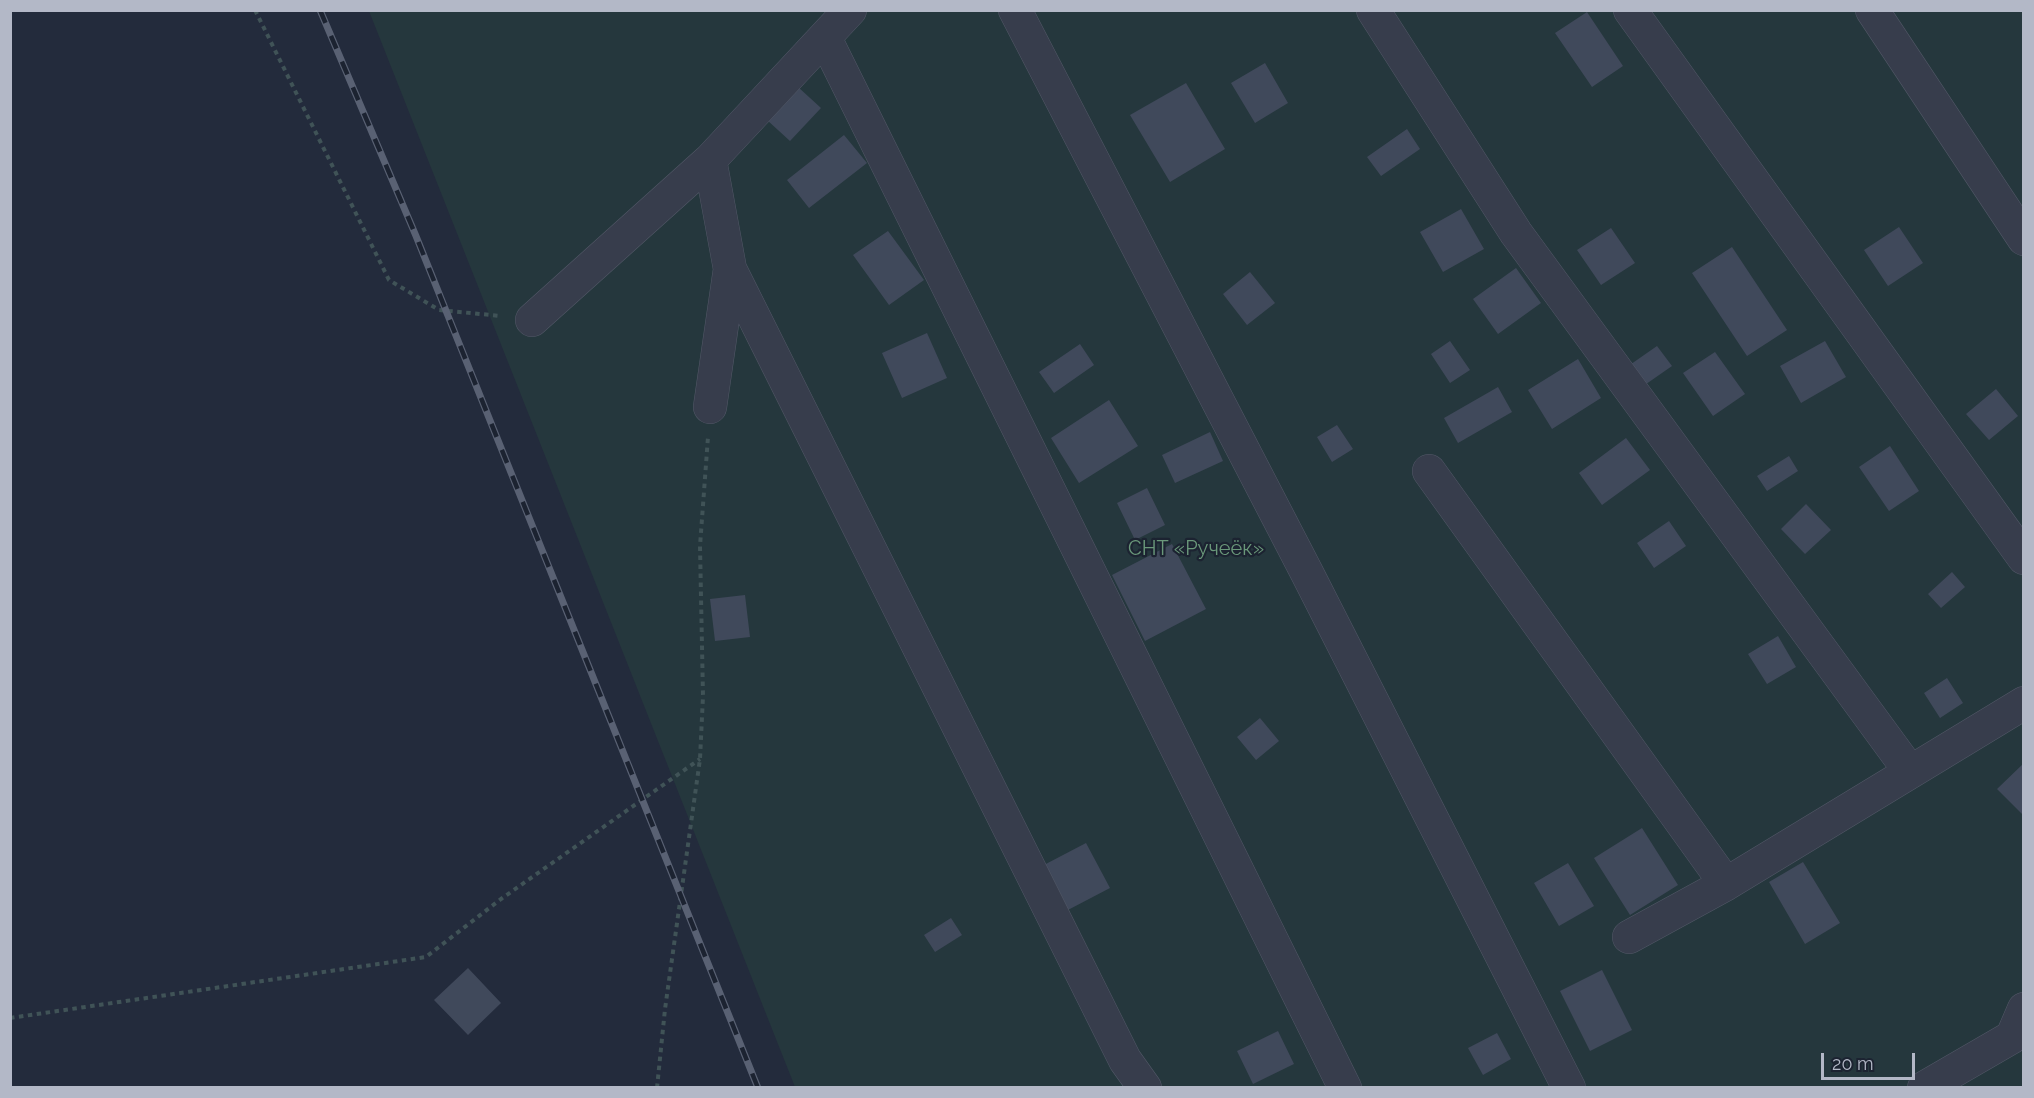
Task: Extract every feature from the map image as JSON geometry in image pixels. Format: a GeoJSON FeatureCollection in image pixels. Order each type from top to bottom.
{"type":"FeatureCollection","features":[{"type":"Feature","properties":{"kind":"street"},"geometry":{"type":"LineString","coordinates":[[531,320],[710,160],[850,10]]}},
{"type":"Feature","properties":{"kind":"street"},"geometry":{"type":"LineString","coordinates":[[1015,10],[1302,562],[1569,1088]]}},
{"type":"Feature","properties":{"kind":"street"},"geometry":{"type":"LineString","coordinates":[[1372,10],[1516,233],[1909,770]]}},
{"type":"Feature","properties":{"kind":"street"},"geometry":{"type":"LineString","coordinates":[[1630,10],[2024,558]]}},
{"type":"Feature","properties":{"kind":"street"},"geometry":{"type":"LineString","coordinates":[[1872,10],[2024,239]]}},
{"type":"Feature","properties":{"kind":"street"},"geometry":{"type":"LineString","coordinates":[[825,38],[1345,1088]]}},
{"type":"Feature","properties":{"kind":"street"},"geometry":{"type":"LineString","coordinates":[[710,160],[730,269],[1125,1060],[1145,1088]]}},
{"type":"Feature","properties":{"kind":"street"},"geometry":{"type":"LineString","coordinates":[[710,407],[730,269]]}},
{"type":"Feature","properties":{"kind":"street"},"geometry":{"type":"LineString","coordinates":[[1429,471],[1726,884]]}},
{"type":"Feature","properties":{"kind":"street"},"geometry":{"type":"LineString","coordinates":[[1629,937],[1726,884],[1909,770],[2024,703]]}},
{"type":"Feature","properties":{"kind":"street"},"geometry":{"type":"LineString","coordinates":[[1924,1088],[2020,1034]]}},
{"type":"Feature","properties":{"kind":"path"},"geometry":{"type":"LineString","coordinates":[[255,10],[389,280],[439,310],[531,320]]}},
{"type":"Feature","properties":{"kind":"path"},"geometry":{"type":"LineString","coordinates":[[657,1088],[665,1009],[700,759],[704,696],[700,546],[710,407]]}},
{"type":"Feature","properties":{"kind":"path"},"geometry":{"type":"LineString","coordinates":[[10,1018],[426,957],[518,887],[700,759]]}},
{"type":"Feature","properties":{"kind":"green space","name":"СНТ «Ручеёк»"},"geometry":{"type":"Polygon","coordinates":[[[369,11],[2023,11],[2023,1087],[795,1087],[369,11]]]}},
{"type":"Feature","properties":{"kind":"building"},"geometry":{"type":"Polygon","coordinates":[[[1587,12],[1623,66],[1592,87],[1555,33],[1587,12]]]}},
{"type":"Feature","properties":{"kind":"building"},"geometry":{"type":"Polygon","coordinates":[[[1265,63],[1288,103],[1255,123],[1231,83],[1265,63]]]}},
{"type":"Feature","properties":{"kind":"building"},"geometry":{"type":"Polygon","coordinates":[[[1186,83],[1225,149],[1170,182],[1130,115],[1186,83]]]}},
{"type":"Feature","properties":{"kind":"building"},"geometry":{"type":"Polygon","coordinates":[[[798,87],[821,108],[790,141],[767,120],[798,87]]]}},
{"type":"Feature","properties":{"kind":"building"},"geometry":{"type":"Polygon","coordinates":[[[1407,129],[1420,149],[1381,176],[1367,157],[1407,129]]]}},
{"type":"Feature","properties":{"kind":"building"},"geometry":{"type":"Polygon","coordinates":[[[844,135],[867,163],[809,208],[787,180],[844,135]]]}},
{"type":"Feature","properties":{"kind":"building"},"geometry":{"type":"Polygon","coordinates":[[[1461,209],[1484,249],[1443,272],[1420,232],[1461,209]]]}},
{"type":"Feature","properties":{"kind":"building"},"geometry":{"type":"Polygon","coordinates":[[[1899,227],[1923,263],[1888,286],[1864,250],[1899,227]]]}},
{"type":"Feature","properties":{"kind":"building"},"geometry":{"type":"Polygon","coordinates":[[[1611,228],[1635,263],[1601,285],[1577,250],[1611,228]]]}},
{"type":"Feature","properties":{"kind":"building"},"geometry":{"type":"Polygon","coordinates":[[[888,231],[924,280],[889,305],[853,255],[888,231]]]}},
{"type":"Feature","properties":{"kind":"building"},"geometry":{"type":"Polygon","coordinates":[[[1732,247],[1787,330],[1747,356],[1692,273],[1732,247]]]}},
{"type":"Feature","properties":{"kind":"building"},"geometry":{"type":"Polygon","coordinates":[[[1516,268],[1541,303],[1498,334],[1473,299],[1516,268]]]}},
{"type":"Feature","properties":{"kind":"building"},"geometry":{"type":"Polygon","coordinates":[[[1250,272],[1275,303],[1247,325],[1223,294],[1250,272]]]}},
{"type":"Feature","properties":{"kind":"building"},"geometry":{"type":"Polygon","coordinates":[[[927,333],[947,378],[902,398],[882,353],[927,333]]]}},
{"type":"Feature","properties":{"kind":"building"},"geometry":{"type":"Polygon","coordinates":[[[1450,341],[1470,370],[1450,383],[1431,354],[1450,341]]]}},
{"type":"Feature","properties":{"kind":"building"},"geometry":{"type":"Polygon","coordinates":[[[1825,341],[1846,377],[1801,403],[1780,366],[1825,341]]]}},
{"type":"Feature","properties":{"kind":"building"},"geometry":{"type":"Polygon","coordinates":[[[1080,344],[1094,365],[1054,393],[1039,372],[1080,344]]]}},
{"type":"Feature","properties":{"kind":"building"},"geometry":{"type":"Polygon","coordinates":[[[1657,346],[1672,366],[1639,389],[1624,369],[1657,346]]]}},
{"type":"Feature","properties":{"kind":"building"},"geometry":{"type":"Polygon","coordinates":[[[1715,352],[1745,394],[1713,416],[1683,373],[1715,352]]]}},
{"type":"Feature","properties":{"kind":"building"},"geometry":{"type":"Polygon","coordinates":[[[1578,359],[1601,398],[1552,429],[1528,390],[1578,359]]]}},
{"type":"Feature","properties":{"kind":"building"},"geometry":{"type":"Polygon","coordinates":[[[1498,387],[1512,412],[1458,443],[1444,418],[1498,387]]]}},
{"type":"Feature","properties":{"kind":"building"},"geometry":{"type":"Polygon","coordinates":[[[1996,389],[2018,416],[1989,440],[1966,414],[1996,389]]]}},
{"type":"Feature","properties":{"kind":"building"},"geometry":{"type":"Polygon","coordinates":[[[1109,400],[1138,446],[1079,483],[1051,438],[1109,400]]]}},
{"type":"Feature","properties":{"kind":"building"},"geometry":{"type":"Polygon","coordinates":[[[1337,425],[1353,449],[1332,462],[1317,437],[1337,425]]]}},
{"type":"Feature","properties":{"kind":"building"},"geometry":{"type":"Polygon","coordinates":[[[1210,432],[1223,461],[1175,483],[1162,455],[1210,432]]]}},
{"type":"Feature","properties":{"kind":"building"},"geometry":{"type":"Polygon","coordinates":[[[1626,438],[1650,470],[1602,505],[1579,473],[1626,438]]]}},
{"type":"Feature","properties":{"kind":"building"},"geometry":{"type":"Polygon","coordinates":[[[1890,446],[1919,491],[1889,511],[1859,467],[1890,446]]]}},
{"type":"Feature","properties":{"kind":"building"},"geometry":{"type":"Polygon","coordinates":[[[1789,456],[1798,471],[1767,491],[1757,476],[1789,456]]]}},
{"type":"Feature","properties":{"kind":"building"},"geometry":{"type":"Polygon","coordinates":[[[1147,488],[1165,525],[1135,540],[1117,503],[1147,488]]]}},
{"type":"Feature","properties":{"kind":"building"},"geometry":{"type":"Polygon","coordinates":[[[1806,504],[1831,530],[1805,554],[1781,529],[1806,504]]]}},
{"type":"Feature","properties":{"kind":"building"},"geometry":{"type":"Polygon","coordinates":[[[1669,521],[1686,546],[1654,568],[1637,543],[1669,521]]]}},
{"type":"Feature","properties":{"kind":"building"},"geometry":{"type":"Polygon","coordinates":[[[1172,544],[1206,609],[1145,641],[1112,575],[1172,544]]]}},
{"type":"Feature","properties":{"kind":"building"},"geometry":{"type":"Polygon","coordinates":[[[1952,572],[1965,587],[1941,608],[1928,594],[1952,572]]]}},
{"type":"Feature","properties":{"kind":"building"},"geometry":{"type":"Polygon","coordinates":[[[745,595],[750,637],[715,641],[710,599],[745,595]]]}},
{"type":"Feature","properties":{"kind":"building"},"geometry":{"type":"Polygon","coordinates":[[[1778,636],[1796,667],[1767,684],[1748,654],[1778,636]]]}},
{"type":"Feature","properties":{"kind":"building"},"geometry":{"type":"Polygon","coordinates":[[[1947,678],[1963,703],[1940,718],[1924,693],[1947,678]]]}},
{"type":"Feature","properties":{"kind":"building"},"geometry":{"type":"Polygon","coordinates":[[[1260,718],[1279,741],[1256,760],[1237,737],[1260,718]]]}},
{"type":"Feature","properties":{"kind":"building"},"geometry":{"type":"Polygon","coordinates":[[[2024,763],[2024,816],[1997,789],[2024,763]]]}},
{"type":"Feature","properties":{"kind":"building"},"geometry":{"type":"Polygon","coordinates":[[[1642,828],[1678,885],[1630,915],[1594,858],[1642,828]]]}},
{"type":"Feature","properties":{"kind":"building"},"geometry":{"type":"Polygon","coordinates":[[[1086,843],[1110,888],[1066,911],[1042,866],[1086,843]]]}},
{"type":"Feature","properties":{"kind":"building"},"geometry":{"type":"Polygon","coordinates":[[[1803,862],[1840,923],[1805,944],[1769,882],[1803,862]]]}},
{"type":"Feature","properties":{"kind":"building"},"geometry":{"type":"Polygon","coordinates":[[[1568,863],[1594,906],[1559,926],[1534,883],[1568,863]]]}},
{"type":"Feature","properties":{"kind":"building"},"geometry":{"type":"Polygon","coordinates":[[[951,918],[962,935],[935,952],[924,935],[951,918]]]}},
{"type":"Feature","properties":{"kind":"building"},"geometry":{"type":"Polygon","coordinates":[[[468,968],[501,1003],[468,1035],[434,1000],[468,968]]]}},
{"type":"Feature","properties":{"kind":"building"},"geometry":{"type":"Polygon","coordinates":[[[1602,970],[1632,1030],[1590,1051],[1560,991],[1602,970]]]}},
{"type":"Feature","properties":{"kind":"building"},"geometry":{"type":"Polygon","coordinates":[[[1278,1031],[1294,1064],[1253,1084],[1237,1051],[1278,1031]]]}},
{"type":"Feature","properties":{"kind":"building"},"geometry":{"type":"Polygon","coordinates":[[[1497,1033],[1511,1059],[1483,1075],[1468,1048],[1497,1033]]]}},
{"type":"Feature","properties":{"kind":"railway"},"geometry":{"type":"LineString","coordinates":[[320,10],[416,236],[758,1088]]}}]}
